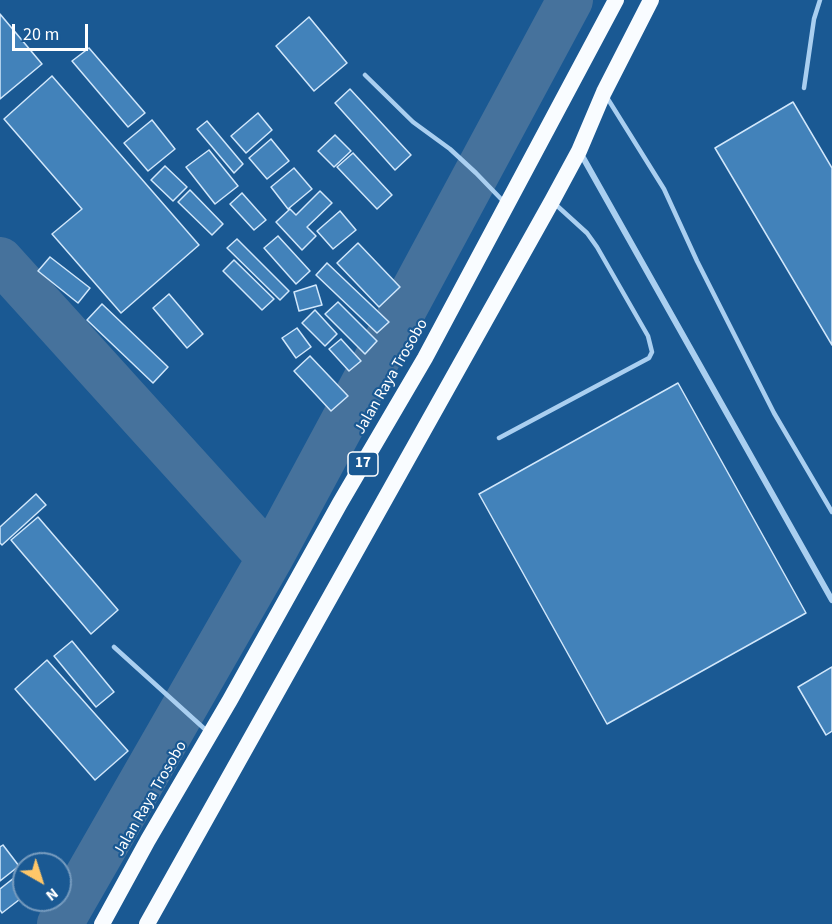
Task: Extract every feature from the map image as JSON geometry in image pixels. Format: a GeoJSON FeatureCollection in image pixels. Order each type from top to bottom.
{"type":"FeatureCollection","features":[{"type":"Feature","properties":{"kind":"highway","name":"Jalan Raya Trosobo"},"geometry":{"type":"LineString","coordinates":[[102,924],[425,358],[616,0]]}},
{"type":"Feature","properties":{"kind":"highway","name":"17"},"geometry":{"type":"LineString","coordinates":[[147,924],[552,201],[579,151],[604,92],[651,0]]}},
{"type":"Feature","properties":{"kind":"street"},"geometry":{"type":"LineString","coordinates":[[579,151],[832,600]]}},
{"type":"Feature","properties":{"kind":"lane"},"geometry":{"type":"LineString","coordinates":[[804,88],[814,20],[820,0]]}},
{"type":"Feature","properties":{"kind":"lane"},"geometry":{"type":"LineString","coordinates":[[365,75],[413,122],[450,149],[508,206]]}},
{"type":"Feature","properties":{"kind":"lane"},"geometry":{"type":"LineString","coordinates":[[604,92],[664,189],[697,261],[774,413],[832,512]]}},
{"type":"Feature","properties":{"kind":"lane"},"geometry":{"type":"LineString","coordinates":[[499,438],[649,358],[652,352],[648,336],[587,232],[552,201]]}},
{"type":"Feature","properties":{"kind":"lane"},"geometry":{"type":"LineString","coordinates":[[114,647],[210,734]]}},
{"type":"Feature","properties":{"kind":"building"},"geometry":{"type":"Polygon","coordinates":[[[0,14],[42,64],[0,99],[0,14]]]}},
{"type":"Feature","properties":{"kind":"building"},"geometry":{"type":"Polygon","coordinates":[[[309,17],[347,63],[314,91],[276,46],[309,17]]]}},
{"type":"Feature","properties":{"kind":"building"},"geometry":{"type":"Polygon","coordinates":[[[89,48],[145,113],[128,127],[72,61],[89,48]]]}},
{"type":"Feature","properties":{"kind":"building"},"geometry":{"type":"Polygon","coordinates":[[[52,76],[199,245],[121,313],[52,234],[82,209],[4,119],[52,76]]]}},
{"type":"Feature","properties":{"kind":"building"},"geometry":{"type":"Polygon","coordinates":[[[350,89],[411,155],[395,170],[335,103],[350,89]]]}},
{"type":"Feature","properties":{"kind":"building"},"geometry":{"type":"Polygon","coordinates":[[[793,102],[832,168],[832,345],[715,148],[793,102]]]}},
{"type":"Feature","properties":{"kind":"building"},"geometry":{"type":"Polygon","coordinates":[[[258,113],[272,130],[246,153],[231,136],[258,113]]]}},
{"type":"Feature","properties":{"kind":"building"},"geometry":{"type":"Polygon","coordinates":[[[152,120],[175,149],[148,171],[124,143],[152,120]]]}},
{"type":"Feature","properties":{"kind":"building"},"geometry":{"type":"Polygon","coordinates":[[[207,121],[243,164],[234,173],[197,129],[207,121]]]}},
{"type":"Feature","properties":{"kind":"building"},"geometry":{"type":"Polygon","coordinates":[[[335,135],[351,151],[334,167],[318,151],[335,135]]]}},
{"type":"Feature","properties":{"kind":"building"},"geometry":{"type":"Polygon","coordinates":[[[271,139],[289,161],[267,179],[249,158],[271,139]]]}},
{"type":"Feature","properties":{"kind":"building"},"geometry":{"type":"Polygon","coordinates":[[[209,150],[238,186],[215,204],[186,167],[209,150]]]}},
{"type":"Feature","properties":{"kind":"building"},"geometry":{"type":"Polygon","coordinates":[[[353,153],[392,195],[377,209],[337,167],[353,153]]]}},
{"type":"Feature","properties":{"kind":"building"},"geometry":{"type":"Polygon","coordinates":[[[165,166],[187,187],[173,201],[151,180],[165,166]]]}},
{"type":"Feature","properties":{"kind":"building"},"geometry":{"type":"Polygon","coordinates":[[[294,168],[312,189],[288,209],[271,187],[294,168]]]}},
{"type":"Feature","properties":{"kind":"building"},"geometry":{"type":"Polygon","coordinates":[[[190,190],[223,224],[212,235],[178,202],[190,190]]]}},
{"type":"Feature","properties":{"kind":"building"},"geometry":{"type":"Polygon","coordinates":[[[320,191],[332,203],[307,227],[316,236],[302,250],[276,222],[290,209],[296,215],[320,191]]]}},
{"type":"Feature","properties":{"kind":"building"},"geometry":{"type":"Polygon","coordinates":[[[242,193],[266,220],[254,230],[230,204],[242,193]]]}},
{"type":"Feature","properties":{"kind":"building"},"geometry":{"type":"Polygon","coordinates":[[[340,211],[356,230],[333,249],[317,231],[340,211]]]}},
{"type":"Feature","properties":{"kind":"building"},"geometry":{"type":"Polygon","coordinates":[[[278,236],[310,271],[296,284],[264,248],[278,236]]]}},
{"type":"Feature","properties":{"kind":"building"},"geometry":{"type":"Polygon","coordinates":[[[237,239],[289,291],[280,300],[227,248],[237,239]]]}},
{"type":"Feature","properties":{"kind":"building"},"geometry":{"type":"Polygon","coordinates":[[[358,243],[400,287],[379,307],[337,263],[358,243]]]}},
{"type":"Feature","properties":{"kind":"building"},"geometry":{"type":"Polygon","coordinates":[[[50,257],[90,288],[78,303],[38,271],[50,257]]]}},
{"type":"Feature","properties":{"kind":"building"},"geometry":{"type":"Polygon","coordinates":[[[234,260],[274,299],[262,310],[223,271],[234,260]]]}},
{"type":"Feature","properties":{"kind":"building"},"geometry":{"type":"Polygon","coordinates":[[[327,263],[389,322],[377,333],[316,275],[327,263]]]}},
{"type":"Feature","properties":{"kind":"building"},"geometry":{"type":"Polygon","coordinates":[[[316,285],[322,305],[299,311],[294,292],[316,285]]]}},
{"type":"Feature","properties":{"kind":"building"},"geometry":{"type":"Polygon","coordinates":[[[169,294],[203,334],[187,348],[153,308],[169,294]]]}},
{"type":"Feature","properties":{"kind":"building"},"geometry":{"type":"Polygon","coordinates":[[[338,302],[377,341],[365,354],[325,314],[338,302]]]}},
{"type":"Feature","properties":{"kind":"building"},"geometry":{"type":"Polygon","coordinates":[[[102,304],[168,367],[153,383],[87,320],[102,304]]]}},
{"type":"Feature","properties":{"kind":"building"},"geometry":{"type":"Polygon","coordinates":[[[315,310],[337,334],[325,346],[302,323],[315,310]]]}},
{"type":"Feature","properties":{"kind":"building"},"geometry":{"type":"Polygon","coordinates":[[[297,328],[311,347],[296,358],[282,338],[297,328]]]}},
{"type":"Feature","properties":{"kind":"building"},"geometry":{"type":"Polygon","coordinates":[[[341,339],[361,361],[349,371],[329,349],[341,339]]]}},
{"type":"Feature","properties":{"kind":"building"},"geometry":{"type":"Polygon","coordinates":[[[310,356],[348,396],[331,411],[294,371],[310,356]]]}},
{"type":"Feature","properties":{"kind":"building"},"geometry":{"type":"Polygon","coordinates":[[[678,383],[806,613],[607,724],[479,494],[678,383]]]}},
{"type":"Feature","properties":{"kind":"building"},"geometry":{"type":"Polygon","coordinates":[[[36,494],[46,505],[2,545],[0,527],[36,494]]]}},
{"type":"Feature","properties":{"kind":"building"},"geometry":{"type":"Polygon","coordinates":[[[38,517],[118,610],[91,634],[11,540],[38,517]]]}},
{"type":"Feature","properties":{"kind":"building"},"geometry":{"type":"Polygon","coordinates":[[[72,641],[114,692],[96,707],[54,656],[72,641]]]}},
{"type":"Feature","properties":{"kind":"building"},"geometry":{"type":"Polygon","coordinates":[[[47,660],[128,751],[95,780],[15,689],[47,660]]]}},
{"type":"Feature","properties":{"kind":"building"},"geometry":{"type":"Polygon","coordinates":[[[832,667],[832,731],[826,735],[798,687],[832,667]]]}},
{"type":"Feature","properties":{"kind":"building"},"geometry":{"type":"Polygon","coordinates":[[[3,845],[12,857],[12,872],[0,881],[0,847],[3,845]]]}},
{"type":"Feature","properties":{"kind":"building"},"geometry":{"type":"Polygon","coordinates":[[[12,880],[12,905],[2,913],[0,910],[0,889],[12,880]]]}},
{"type":"Feature","properties":{"kind":"waterway"},"geometry":{"type":"LineString","coordinates":[[60,924],[270,558],[570,0]]}},
{"type":"Feature","properties":{"kind":"waterway"},"geometry":{"type":"LineString","coordinates":[[0,260],[270,558]]}}]}
